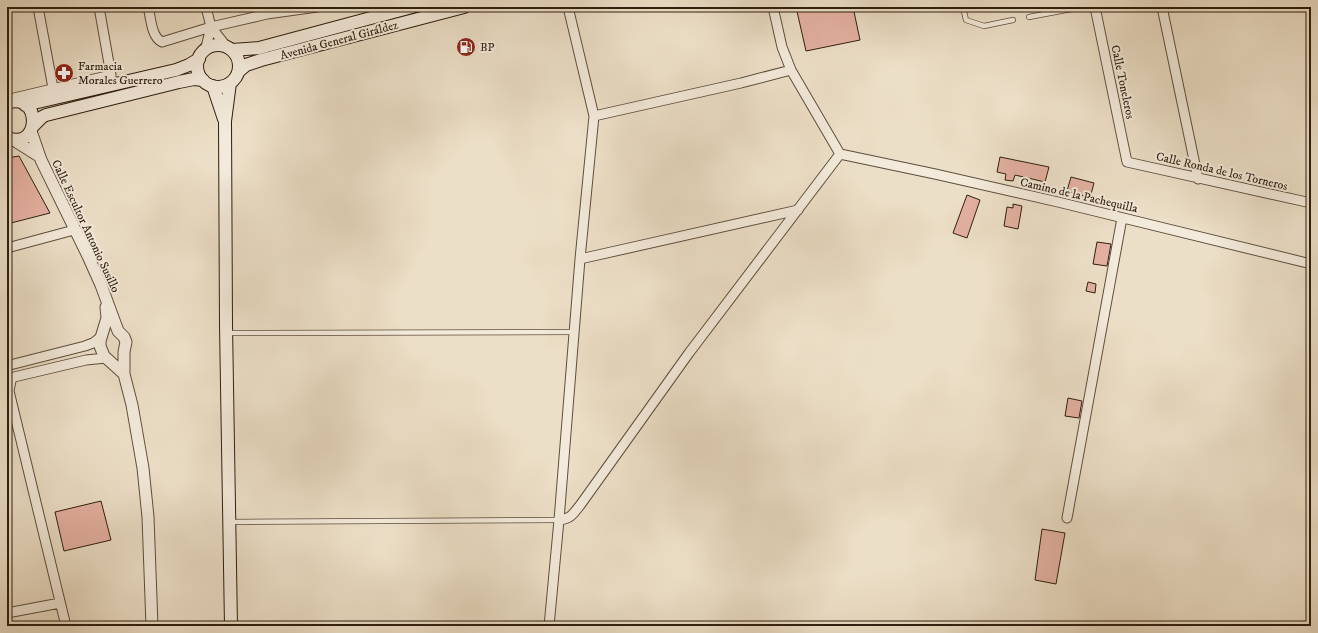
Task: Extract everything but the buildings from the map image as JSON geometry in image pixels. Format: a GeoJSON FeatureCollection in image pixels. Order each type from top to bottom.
{"type":"FeatureCollection","features":[{"type":"Feature","properties":{"kind":"main road","name":"Avenida General Giráldez"},"geometry":{"type":"LineString","coordinates":[[229,48],[259,48],[412,7]]}},
{"type":"Feature","properties":{"kind":"main road","name":"Avenida General Giráldez"},"geometry":{"type":"LineString","coordinates":[[238,72],[246,65],[261,60],[464,7]]}},
{"type":"Feature","properties":{"kind":"main road"},"geometry":{"type":"LineString","coordinates":[[7,103],[18,102],[25,104],[176,70],[185,67],[214,46],[229,48],[236,55],[239,61],[236,77],[230,83],[222,86],[194,79],[178,82],[46,115],[42,117],[21,139],[9,139]]}},
{"type":"Feature","properties":{"kind":"main road"},"geometry":{"type":"LineString","coordinates":[[202,55],[198,69],[208,83],[225,121]]}},
{"type":"Feature","properties":{"kind":"main road"},"geometry":{"type":"LineString","coordinates":[[230,83],[225,121],[226,333],[231,626]]}},
{"type":"Feature","properties":{"kind":"main road"},"geometry":{"type":"LineString","coordinates":[[25,104],[33,114],[34,120],[32,128]]}},
{"type":"Feature","properties":{"kind":"street"},"geometry":{"type":"LineString","coordinates":[[38,7],[53,88]]}},
{"type":"Feature","properties":{"kind":"street"},"geometry":{"type":"LineString","coordinates":[[7,100],[111,75],[99,7]]}},
{"type":"Feature","properties":{"kind":"street"},"geometry":{"type":"LineString","coordinates":[[148,7],[155,36],[162,42],[266,11],[318,7]]}},
{"type":"Feature","properties":{"kind":"street"},"geometry":{"type":"LineString","coordinates":[[206,7],[211,27],[229,48]]}},
{"type":"Feature","properties":{"kind":"street"},"geometry":{"type":"LineString","coordinates":[[548,626],[559,520],[580,259],[594,116],[568,7]]}},
{"type":"Feature","properties":{"kind":"street"},"geometry":{"type":"LineString","coordinates":[[559,520],[570,517],[581,504],[689,353],[840,154],[791,70],[782,47],[773,7]]}},
{"type":"Feature","properties":{"kind":"street","name":"Calle Toneleros"},"geometry":{"type":"LineString","coordinates":[[1095,7],[1128,162]]}},
{"type":"Feature","properties":{"kind":"street"},"geometry":{"type":"LineString","coordinates":[[1162,7],[1198,179]]}},
{"type":"Feature","properties":{"kind":"street"},"geometry":{"type":"LineString","coordinates":[[202,55],[211,27]]}},
{"type":"Feature","properties":{"kind":"street"},"geometry":{"type":"LineString","coordinates":[[594,116],[734,85],[791,70]]}},
{"type":"Feature","properties":{"kind":"street","name":"Calle Escultor Antonio Susillo"},"geometry":{"type":"LineString","coordinates":[[32,128],[39,156],[88,256],[118,332],[124,337],[126,342],[124,352],[124,374],[132,405],[143,468],[148,517],[152,626]]}},
{"type":"Feature","properties":{"kind":"street"},"geometry":{"type":"LineString","coordinates":[[9,139],[39,156]]}},
{"type":"Feature","properties":{"kind":"street","name":"Camino de la Pachequilla"},"geometry":{"type":"LineString","coordinates":[[840,154],[965,181],[1311,264]]}},
{"type":"Feature","properties":{"kind":"street","name":"Calle Ronda de los Torneros"},"geometry":{"type":"LineString","coordinates":[[1128,162],[1198,179],[1311,203]]}},
{"type":"Feature","properties":{"kind":"street"},"geometry":{"type":"LineString","coordinates":[[580,259],[798,210]]}},
{"type":"Feature","properties":{"kind":"street"},"geometry":{"type":"LineString","coordinates":[[1067,518],[1122,218]]}},
{"type":"Feature","properties":{"kind":"street"},"geometry":{"type":"LineString","coordinates":[[7,248],[74,230]]}},
{"type":"Feature","properties":{"kind":"street"},"geometry":{"type":"LineString","coordinates":[[106,301],[107,318],[100,346],[106,358],[124,374]]}},
{"type":"Feature","properties":{"kind":"street"},"geometry":{"type":"LineString","coordinates":[[8,364],[85,346],[93,343],[109,331],[118,332]]}},
{"type":"Feature","properties":{"kind":"street"},"geometry":{"type":"LineString","coordinates":[[10,384],[86,360],[116,358],[124,352]]}},
{"type":"Feature","properties":{"kind":"street"},"geometry":{"type":"LineString","coordinates":[[8,364],[14,370],[10,384],[66,626]]}},
{"type":"Feature","properties":{"kind":"street"},"geometry":{"type":"LineString","coordinates":[[7,613],[60,603]]}},
{"type":"Feature","properties":{"kind":"lane"},"geometry":{"type":"LineString","coordinates":[[963,7],[966,20],[984,26],[1013,20]]}},
{"type":"Feature","properties":{"kind":"lane"},"geometry":{"type":"LineString","coordinates":[[1029,17],[1082,7]]}},
{"type":"Feature","properties":{"kind":"lane"},"geometry":{"type":"LineString","coordinates":[[226,333],[574,332]]}},
{"type":"Feature","properties":{"kind":"lane"},"geometry":{"type":"LineString","coordinates":[[229,522],[559,520]]}},
{"type":"Feature","properties":{"kind":"place","name":"BP"},"geometry":{"type":"Point","coordinates":[466,47]}},
{"type":"Feature","properties":{"kind":"place","name":"Farmacia Morales Guerrero"},"geometry":{"type":"Point","coordinates":[64,73]}}]}
